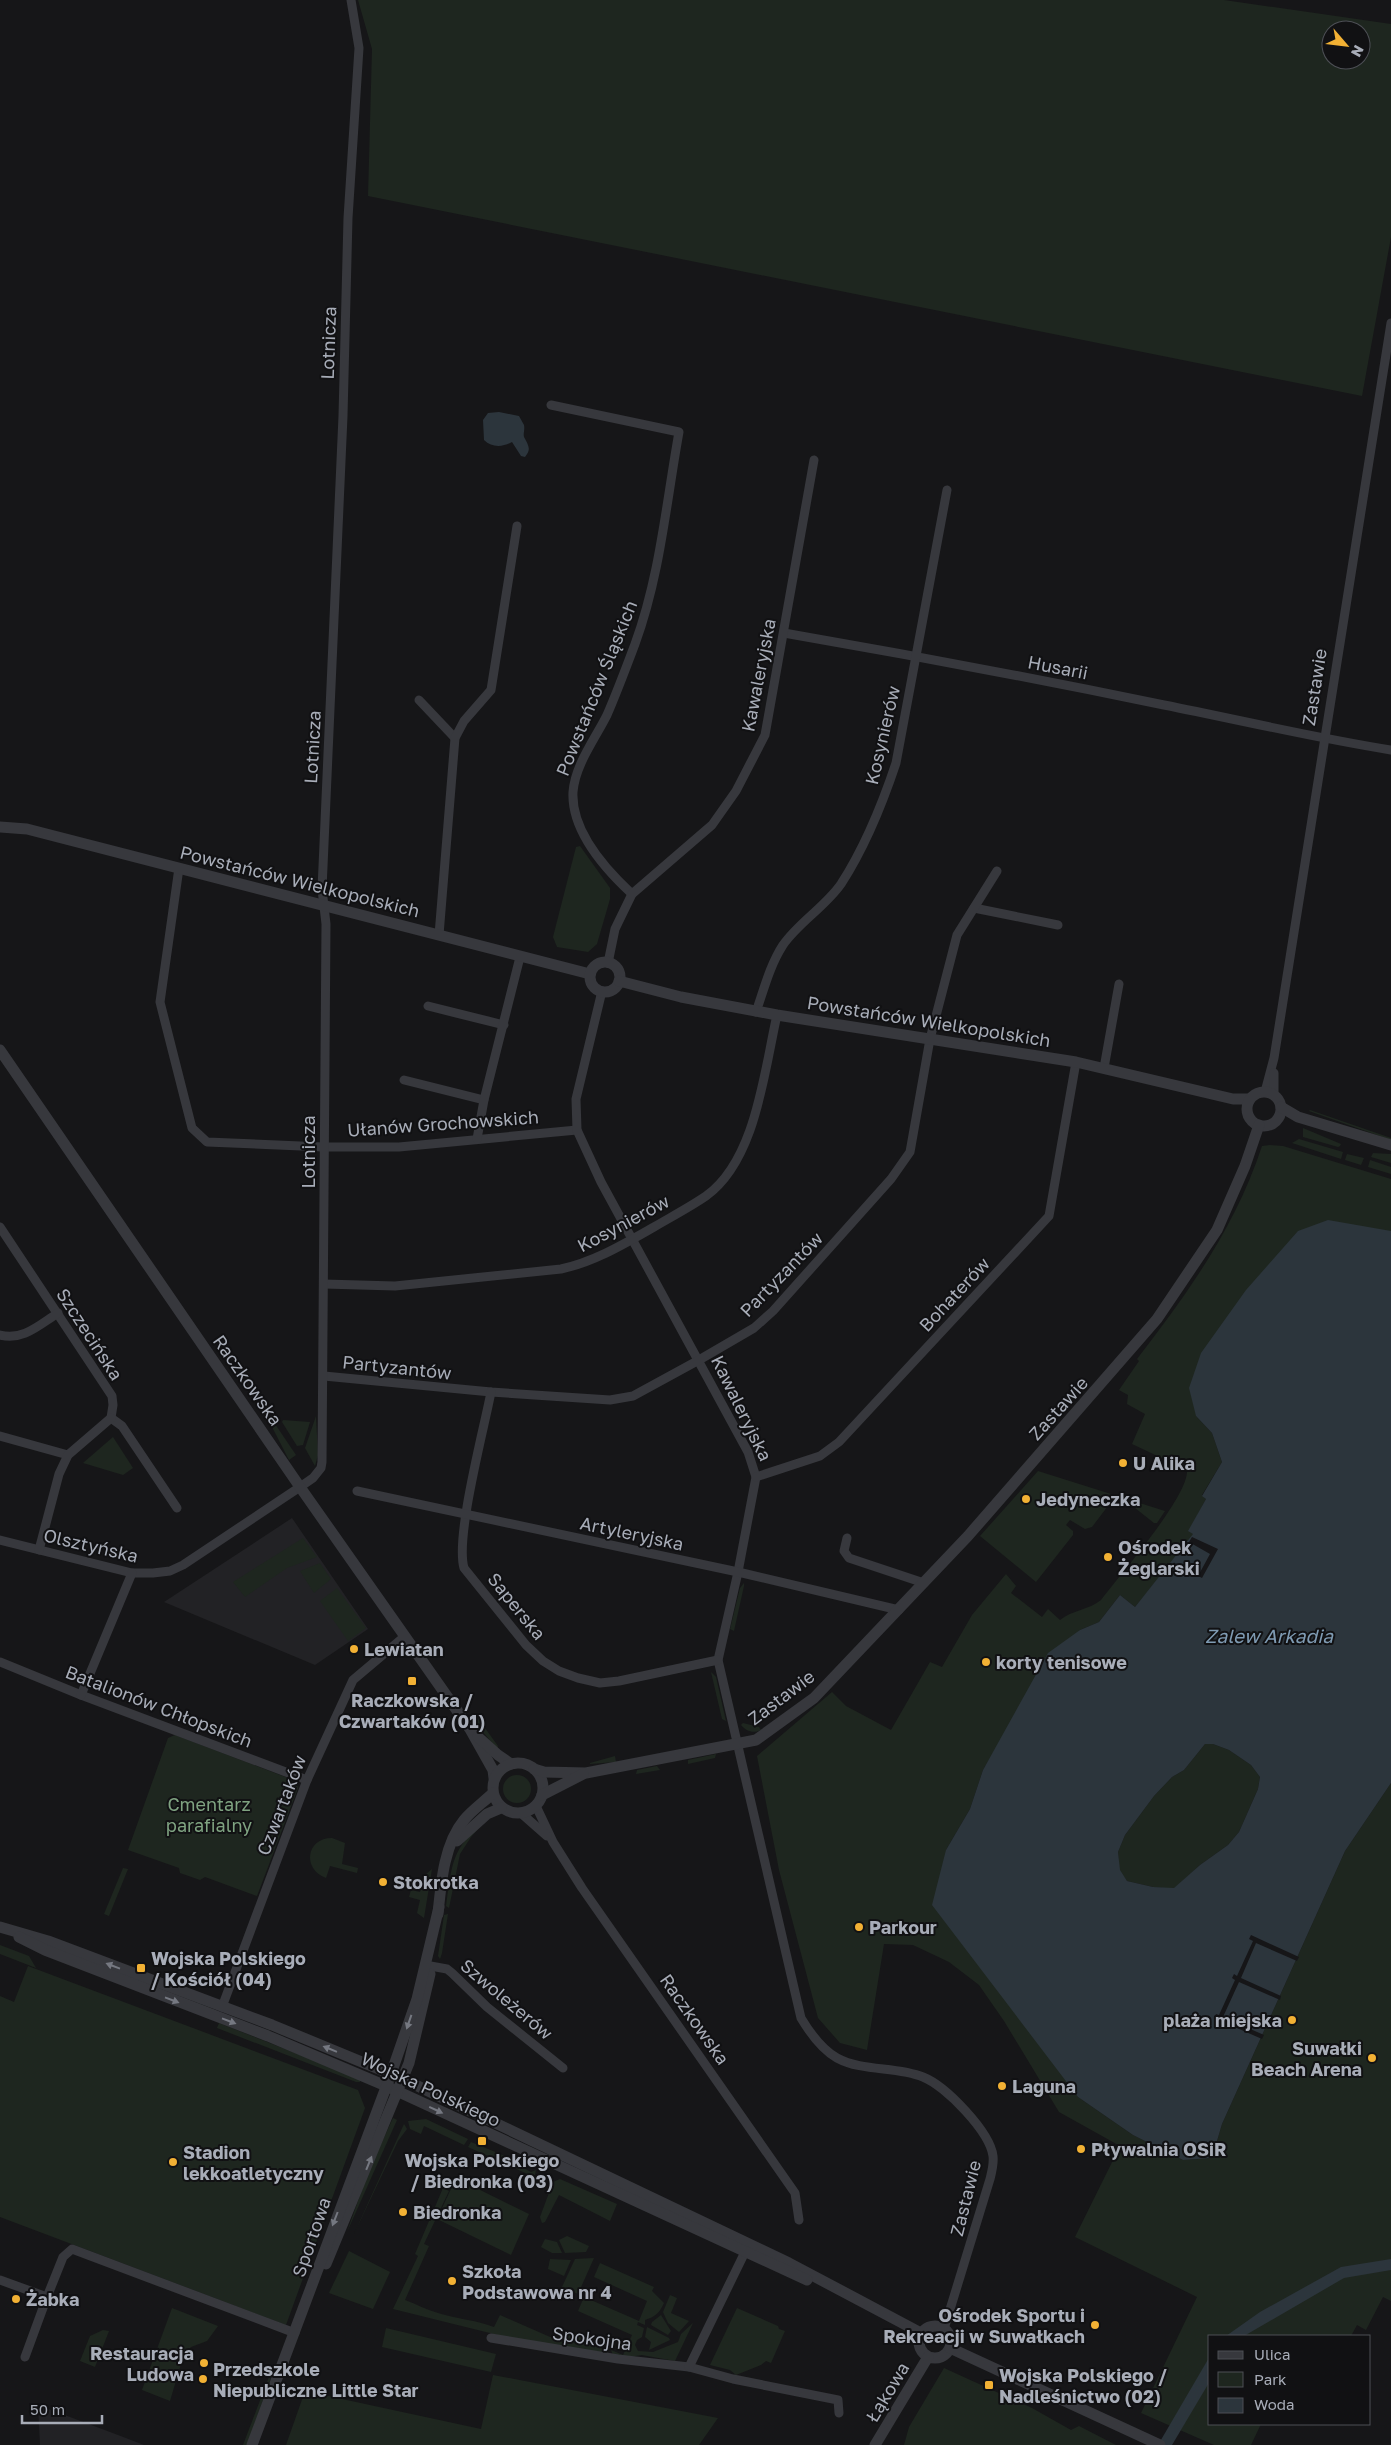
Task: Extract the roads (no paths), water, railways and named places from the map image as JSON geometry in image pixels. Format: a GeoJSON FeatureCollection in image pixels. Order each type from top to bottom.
{"type":"FeatureCollection","features":[{"type":"Feature","properties":{"kind":"street","name":"Lotnicza"},"geometry":{"type":"LineString","coordinates":[[300,1487],[321,1468],[322,1462],[326,924],[322,889],[342,426],[348,218],[359,48],[350,0]]}},
{"type":"Feature","properties":{"kind":"street","name":"Zastawie"},"geometry":{"type":"LineString","coordinates":[[1269,1093],[1391,322]]}},
{"type":"Feature","properties":{"kind":"street","name":"Powstańców Śląskich"},"geometry":{"type":"LineString","coordinates":[[551,405],[678,432],[659,562],[647,605],[611,704],[580,767],[573,791],[575,811],[581,831],[619,882],[632,894]]}},
{"type":"Feature","properties":{"kind":"street","name":"Kawaleryjska"},"geometry":{"type":"LineString","coordinates":[[608,963],[615,929],[632,894],[712,825],[736,791],[765,735],[814,460]]}},
{"type":"Feature","properties":{"kind":"street","name":"Kosynierów"},"geometry":{"type":"LineString","coordinates":[[756,1012],[772,964],[784,943],[822,907],[840,885],[873,825],[896,763],[947,490]]}},
{"type":"Feature","properties":{"kind":"street"},"geometry":{"type":"LineString","coordinates":[[439,935],[455,738],[464,721],[491,690],[517,526]]}},
{"type":"Feature","properties":{"kind":"street","name":"Husarii"},"geometry":{"type":"LineString","coordinates":[[784,634],[915,656],[1166,705],[1324,740],[1391,750]]}},
{"type":"Feature","properties":{"kind":"street"},"geometry":{"type":"LineString","coordinates":[[419,700],[455,738]]}},
{"type":"Feature","properties":{"kind":"street","name":"Powstańców Wielkopolskich"},"geometry":{"type":"LineString","coordinates":[[0,827],[51,835],[590,974]]}},
{"type":"Feature","properties":{"kind":"street","name":"Ułanów Grochowskich"},"geometry":{"type":"LineString","coordinates":[[179,868],[160,1002],[192,1128],[207,1142],[215,1144],[324,1147],[399,1147],[577,1130]]}},
{"type":"Feature","properties":{"kind":"street","name":"Partyzantów"},"geometry":{"type":"LineString","coordinates":[[324,1376],[491,1392],[610,1400],[633,1396],[754,1328],[773,1311],[903,1165],[910,1152],[915,1135],[930,1039],[957,935],[997,871]]}},
{"type":"Feature","properties":{"kind":"street"},"geometry":{"type":"LineString","coordinates":[[974,908],[1058,925]]}},
{"type":"Feature","properties":{"kind":"street"},"geometry":{"type":"LineString","coordinates":[[477,1139],[484,1100],[520,956]]}},
{"type":"Feature","properties":{"kind":"street"},"geometry":{"type":"LineString","coordinates":[[608,963],[617,970],[618,981],[612,990],[602,992],[591,983],[590,974],[598,964],[608,963]]}},
{"type":"Feature","properties":{"kind":"street","name":"Powstańców Wielkopolskich"},"geometry":{"type":"LineString","coordinates":[[618,981],[776,1016],[1076,1062],[1233,1099],[1249,1105]]}},
{"type":"Feature","properties":{"kind":"street"},"geometry":{"type":"LineString","coordinates":[[1104,1068],[1119,984]]}},
{"type":"Feature","properties":{"kind":"street","name":"Kawaleryjska"},"geometry":{"type":"LineString","coordinates":[[602,992],[576,1099],[577,1130],[601,1182],[748,1452],[756,1477],[738,1572],[718,1660],[738,1743]]}},
{"type":"Feature","properties":{"kind":"street"},"geometry":{"type":"LineString","coordinates":[[428,1006],[504,1025]]}},
{"type":"Feature","properties":{"kind":"street","name":"Kosynierów"},"geometry":{"type":"LineString","coordinates":[[324,1284],[395,1286],[561,1269],[584,1264],[632,1240],[707,1195],[722,1180],[738,1159],[750,1134],[776,1016]]}},
{"type":"Feature","properties":{"kind":"street","name":"Raczkowska"},"geometry":{"type":"LineString","coordinates":[[0,1050],[300,1487],[470,1729],[493,1770],[494,1778]]}},
{"type":"Feature","properties":{"kind":"street","name":"Bohaterów"},"geometry":{"type":"LineString","coordinates":[[756,1477],[820,1456],[839,1442],[1049,1216],[1076,1062]]}},
{"type":"Feature","properties":{"kind":"street"},"geometry":{"type":"LineString","coordinates":[[404,1080],[484,1100]]}},
{"type":"Feature","properties":{"kind":"street"},"geometry":{"type":"LineString","coordinates":[[1298,1117],[1277,1119],[1261,1125],[1250,1118],[1249,1105],[1256,1094],[1269,1093],[1281,1107],[1298,1117],[1391,1145]]}},
{"type":"Feature","properties":{"kind":"street"},"geometry":{"type":"LineString","coordinates":[[1277,1119],[1281,1107]]}},
{"type":"Feature","properties":{"kind":"street","name":"Zastawie"},"geometry":{"type":"LineString","coordinates":[[944,2329],[990,2179],[993,2155],[982,2132],[952,2098],[938,2086],[923,2077],[838,2058],[809,2031],[801,2018],[794,1991],[738,1743],[756,1740],[814,1698],[924,1583],[1113,1372],[1157,1319],[1217,1230],[1261,1125]]}},
{"type":"Feature","properties":{"kind":"street","name":"Szczecińska"},"geometry":{"type":"LineString","coordinates":[[0,1227],[112,1396],[114,1405],[111,1418]]}},
{"type":"Feature","properties":{"kind":"street"},"geometry":{"type":"LineString","coordinates":[[0,1335],[10,1338],[21,1336],[58,1313]]}},
{"type":"Feature","properties":{"kind":"street","name":"Saperska"},"geometry":{"type":"LineString","coordinates":[[491,1392],[466,1516],[462,1559],[464,1568],[526,1645],[543,1661],[560,1671],[600,1683],[718,1660]]}},
{"type":"Feature","properties":{"kind":"street"},"geometry":{"type":"LineString","coordinates":[[39,1550],[59,1474],[68,1455],[111,1418],[122,1426],[177,1508]]}},
{"type":"Feature","properties":{"kind":"street"},"geometry":{"type":"LineString","coordinates":[[0,1436],[68,1455]]}},
{"type":"Feature","properties":{"kind":"street","name":"Olsztyńska"},"geometry":{"type":"LineString","coordinates":[[0,1540],[132,1574],[162,1572],[183,1565],[300,1487]]}},
{"type":"Feature","properties":{"kind":"street","name":"Artyleryjska"},"geometry":{"type":"LineString","coordinates":[[357,1491],[466,1516],[738,1572],[899,1610]]}},
{"type":"Feature","properties":{"kind":"street"},"geometry":{"type":"LineString","coordinates":[[847,1538],[844,1551],[848,1558],[924,1583]]}},
{"type":"Feature","properties":{"kind":"street"},"geometry":{"type":"LineString","coordinates":[[81,1695],[132,1574]]}},
{"type":"Feature","properties":{"kind":"street","name":"Czwartaków"},"geometry":{"type":"LineString","coordinates":[[222,2007],[307,1780],[353,1680],[404,1637]]}},
{"type":"Feature","properties":{"kind":"street","name":"Batalionów Chłopskich"},"geometry":{"type":"LineString","coordinates":[[0,1662],[81,1695],[307,1780]]}},
{"type":"Feature","properties":{"kind":"street","name":"Raczkowska"},"geometry":{"type":"LineString","coordinates":[[470,1729],[498,1755],[512,1764]]}},
{"type":"Feature","properties":{"kind":"street"},"geometry":{"type":"LineString","coordinates":[[428,1966],[446,1859],[454,1836],[464,1820],[492,1793],[494,1778],[504,1767],[519,1763],[544,1772],[586,1773],[738,1743]]}},
{"type":"Feature","properties":{"kind":"street"},"geometry":{"type":"LineString","coordinates":[[492,1793],[501,1808],[514,1814],[522,1814],[536,1806],[542,1795],[542,1780],[534,1769]]}},
{"type":"Feature","properties":{"kind":"street"},"geometry":{"type":"LineString","coordinates":[[542,1795],[586,1773]]}},
{"type":"Feature","properties":{"kind":"street","name":"Raczkowska"},"geometry":{"type":"LineString","coordinates":[[536,1806],[553,1842],[582,1888],[795,2193],[799,2220]]}},
{"type":"Feature","properties":{"kind":"street"},"geometry":{"type":"LineString","coordinates":[[449,1850],[473,1825],[487,1814],[501,1808]]}},
{"type":"Feature","properties":{"kind":"street","name":"Raczkowska"},"geometry":{"type":"LineString","coordinates":[[522,1814],[553,1842]]}},
{"type":"Feature","properties":{"kind":"street","name":"Wojska Polskiego"},"geometry":{"type":"LineString","coordinates":[[0,1927],[48,1941],[222,2007],[403,2079],[789,2263],[844,2294]]}},
{"type":"Feature","properties":{"kind":"street","name":"Wojska Polskiego"},"geometry":{"type":"LineString","coordinates":[[0,1927],[45,1950],[268,2036],[386,2086],[789,2273],[844,2294]]}},
{"type":"Feature","properties":{"kind":"street","name":"Szwoleżerów"},"geometry":{"type":"LineString","coordinates":[[428,1966],[452,1973],[487,2007],[563,2068]]}},
{"type":"Feature","properties":{"kind":"street","name":"Sportowa"},"geometry":{"type":"LineString","coordinates":[[252,2445],[308,2299],[328,2237],[391,2074],[428,1966]]}},
{"type":"Feature","properties":{"kind":"street","name":"Sportowa"},"geometry":{"type":"LineString","coordinates":[[308,2299],[337,2241],[409,2063],[428,1966]]}},
{"type":"Feature","properties":{"kind":"street"},"geometry":{"type":"LineString","coordinates":[[25,2357],[63,2257],[72,2249],[295,2333]]}},
{"type":"Feature","properties":{"kind":"street"},"geometry":{"type":"LineString","coordinates":[[690,2367],[745,2252]]}},
{"type":"Feature","properties":{"kind":"street"},"geometry":{"type":"LineString","coordinates":[[0,2280],[47,2297]]}},
{"type":"Feature","properties":{"kind":"street"},"geometry":{"type":"LineString","coordinates":[[844,2294],[921,2334]]}},
{"type":"Feature","properties":{"kind":"street"},"geometry":{"type":"LineString","coordinates":[[934,2326],[944,2329],[950,2338],[950,2348],[942,2357],[928,2357],[920,2348],[921,2334],[934,2326]]}},
{"type":"Feature","properties":{"kind":"street","name":"Spokojna"},"geometry":{"type":"LineString","coordinates":[[491,2338],[618,2359],[690,2367],[838,2400],[839,2413]]}},
{"type":"Feature","properties":{"kind":"street"},"geometry":{"type":"LineString","coordinates":[[950,2348],[1160,2445]]}},
{"type":"Feature","properties":{"kind":"street","name":"Łąkowa"},"geometry":{"type":"LineString","coordinates":[[875,2445],[928,2357]]}},
{"type":"Feature","properties":{"kind":"water"},"geometry":{"type":"Polygon","coordinates":[[[499,412],[519,416],[524,425],[524,437],[529,447],[525,457],[521,456],[512,442],[498,446],[487,443],[484,440],[483,420],[488,413],[499,412]]]}},
{"type":"Feature","properties":{"kind":"water","name":"Zalew Arkadia"},"geometry":{"type":"Polygon","coordinates":[[[1328,1220],[1391,1231],[1391,1783],[1345,1851],[1222,2124],[1212,2158],[1183,2160],[1133,2135],[1078,2097],[932,1905],[946,1850],[970,1809],[983,1770],[1048,1653],[1080,1630],[1099,1622],[1120,1595],[1135,1607],[1193,1534],[1188,1531],[1206,1499],[1202,1496],[1222,1462],[1212,1433],[1196,1416],[1189,1388],[1201,1353],[1246,1290],[1298,1231],[1328,1220]],[[1205,1744],[1184,1770],[1172,1777],[1154,1796],[1125,1835],[1118,1852],[1120,1870],[1127,1881],[1153,1887],[1174,1888],[1200,1865],[1228,1845],[1239,1832],[1258,1789],[1260,1777],[1251,1765],[1229,1750],[1213,1744],[1205,1744]]]}},
{"type":"Feature","properties":{"kind":"water"},"geometry":{"type":"Polygon","coordinates":[[[1391,2259],[1391,2270],[1344,2278],[1246,2335],[1227,2335],[1260,2312],[1341,2267],[1391,2259]]]}},
{"type":"Feature","properties":{"kind":"water"},"geometry":{"type":"Polygon","coordinates":[[[1208,2359],[1208,2384],[1172,2445],[1158,2445],[1208,2359]]]}},
{"type":"Feature","properties":{"kind":"place","name":"U Alika"},"geometry":{"type":"Point","coordinates":[1123,1463]}},
{"type":"Feature","properties":{"kind":"place","name":"Jedyneczka"},"geometry":{"type":"Point","coordinates":[1026,1499]}},
{"type":"Feature","properties":{"kind":"place","name":"Ośrodek Żeglarski"},"geometry":{"type":"Point","coordinates":[1108,1557]}},
{"type":"Feature","properties":{"kind":"place","name":"Lewiatan"},"geometry":{"type":"Point","coordinates":[354,1649]}},
{"type":"Feature","properties":{"kind":"place","name":"korty tenisowe"},"geometry":{"type":"Point","coordinates":[986,1662]}},
{"type":"Feature","properties":{"kind":"place","name":"Raczkowska / Czwartaków (01)"},"geometry":{"type":"Point","coordinates":[412,1681]}},
{"type":"Feature","properties":{"kind":"place","name":"Stokrotka"},"geometry":{"type":"Point","coordinates":[383,1882]}},
{"type":"Feature","properties":{"kind":"place","name":"Parkour"},"geometry":{"type":"Point","coordinates":[859,1927]}},
{"type":"Feature","properties":{"kind":"place","name":"Wojska Polskiego / Kościół (04)"},"geometry":{"type":"Point","coordinates":[141,1968]}},
{"type":"Feature","properties":{"kind":"place","name":"plaża miejska"},"geometry":{"type":"Point","coordinates":[1292,2020]}},
{"type":"Feature","properties":{"kind":"place","name":"Suwałki Beach Arena"},"geometry":{"type":"Point","coordinates":[1372,2058]}},
{"type":"Feature","properties":{"kind":"place","name":"Laguna"},"geometry":{"type":"Point","coordinates":[1002,2086]}},
{"type":"Feature","properties":{"kind":"place","name":"Wojska Polskiego / Biedronka (03)"},"geometry":{"type":"Point","coordinates":[482,2141]}},
{"type":"Feature","properties":{"kind":"place","name":"Pływalnia OSiR"},"geometry":{"type":"Point","coordinates":[1081,2149]}},
{"type":"Feature","properties":{"kind":"place","name":"Stadion lekkoatletyczny"},"geometry":{"type":"Point","coordinates":[173,2162]}},
{"type":"Feature","properties":{"kind":"place","name":"Biedronka"},"geometry":{"type":"Point","coordinates":[403,2212]}},
{"type":"Feature","properties":{"kind":"place","name":"Szkoła Podstawowa nr 4"},"geometry":{"type":"Point","coordinates":[452,2281]}},
{"type":"Feature","properties":{"kind":"place","name":"Żabka"},"geometry":{"type":"Point","coordinates":[16,2299]}},
{"type":"Feature","properties":{"kind":"place","name":"Ośrodek Sportu i Rekreacji w Suwałkach"},"geometry":{"type":"Point","coordinates":[1095,2325]}},
{"type":"Feature","properties":{"kind":"place","name":"Restauracja Ludowa"},"geometry":{"type":"Point","coordinates":[204,2363]}},
{"type":"Feature","properties":{"kind":"place","name":"Przedszkole Niepubliczne Little Star"},"geometry":{"type":"Point","coordinates":[203,2379]}},
{"type":"Feature","properties":{"kind":"place","name":"Wojska Polskiego / Nadleśnictwo (02)"},"geometry":{"type":"Point","coordinates":[989,2385]}},
{"type":"Feature","properties":{"kind":"park label","name":"Cmentarz parafialny"},"geometry":{"type":"Point","coordinates":[209,1814]}}]}
